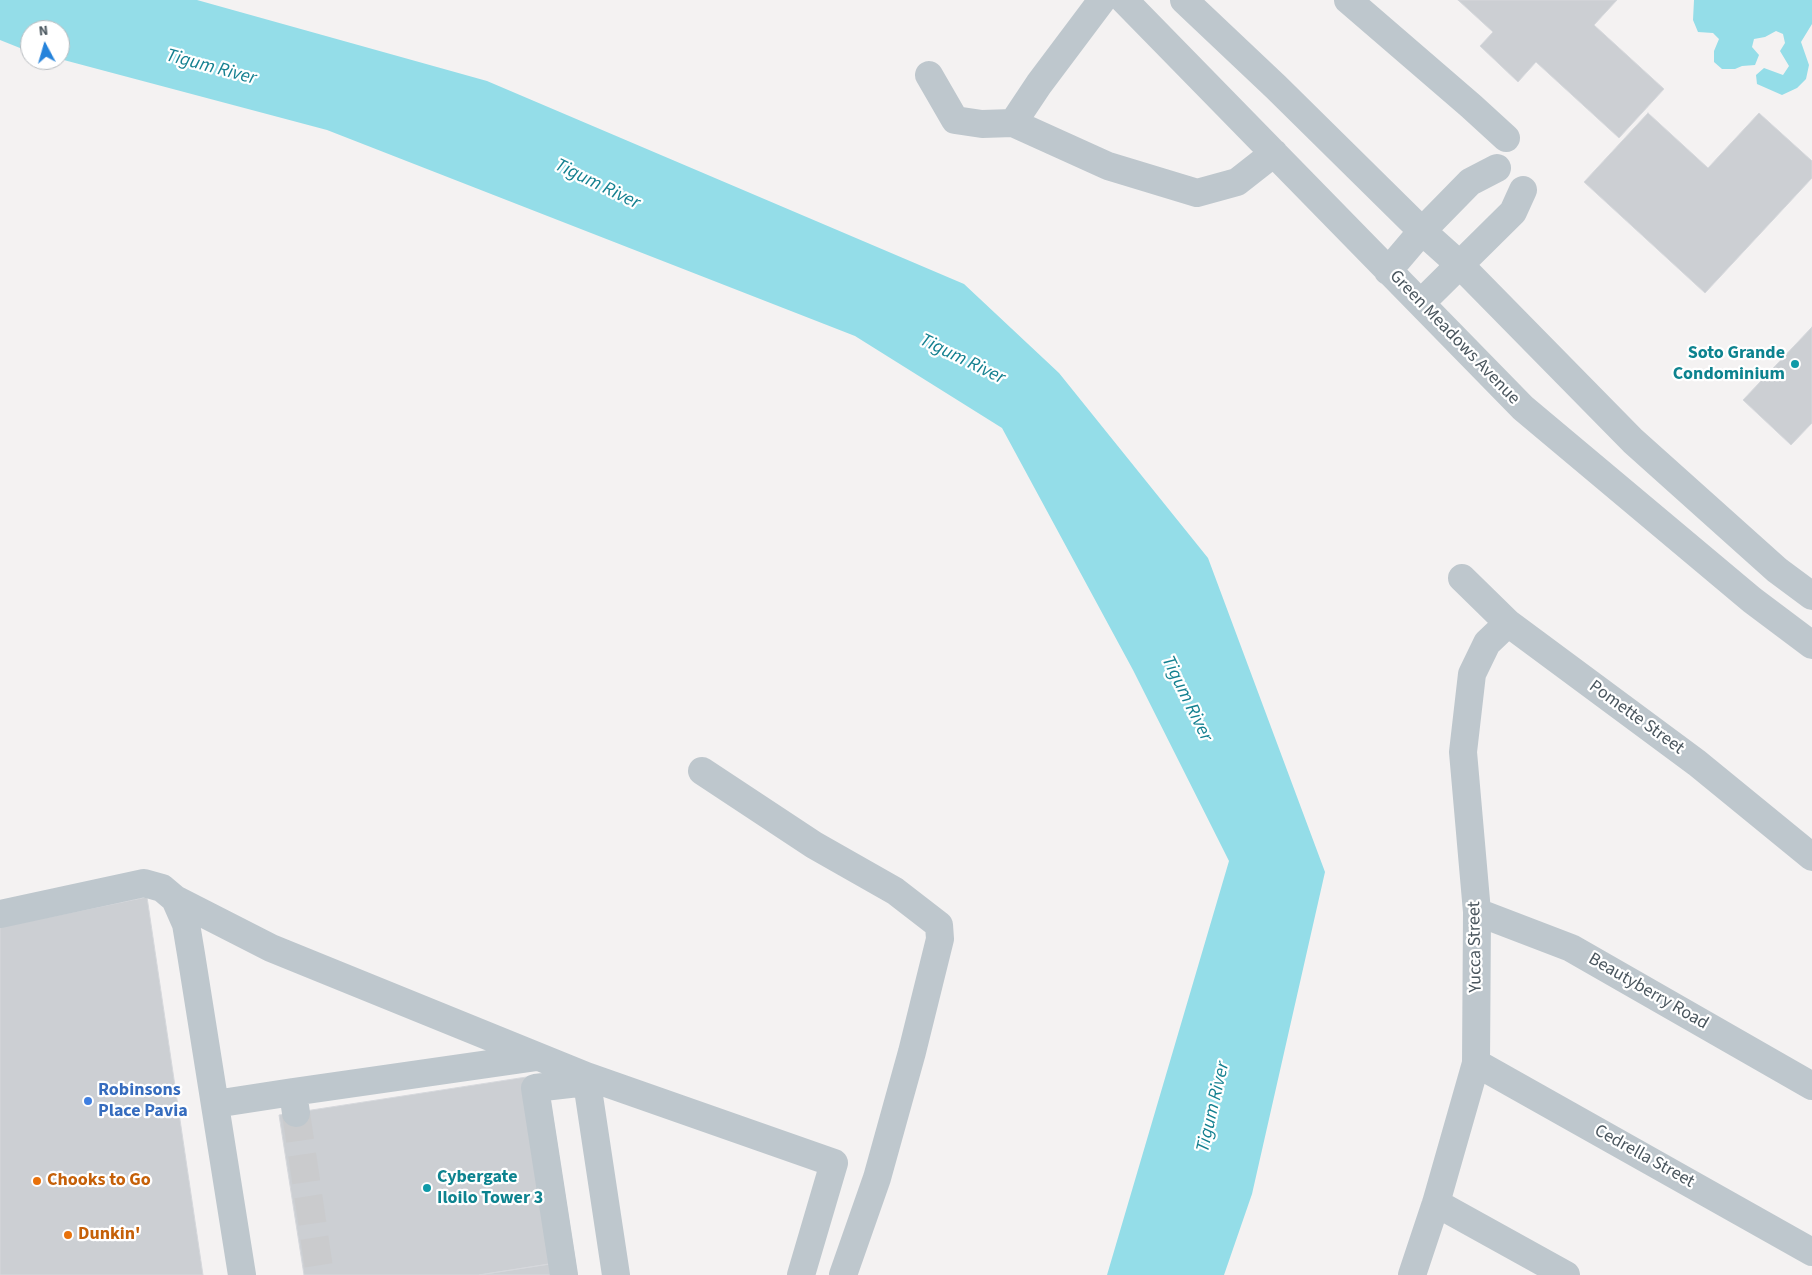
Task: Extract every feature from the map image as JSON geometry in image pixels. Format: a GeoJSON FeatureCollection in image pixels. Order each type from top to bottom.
{"type":"FeatureCollection","features":[{"type":"Feature","properties":{"kind":"street"},"geometry":{"type":"LineString","coordinates":[[1013,123],[1039,84],[1102,0]]}},
{"type":"Feature","properties":{"kind":"street","name":"Green Meadows Avenue"},"geometry":{"type":"LineString","coordinates":[[1124,0],[1523,408],[1752,600],[1812,645]]}},
{"type":"Feature","properties":{"kind":"street"},"geometry":{"type":"LineString","coordinates":[[1184,0],[1276,87],[1422,231],[1460,265],[1633,441],[1777,570],[1812,596]]}},
{"type":"Feature","properties":{"kind":"street"},"geometry":{"type":"LineString","coordinates":[[1348,0],[1506,138]]}},
{"type":"Feature","properties":{"kind":"street"},"geometry":{"type":"LineString","coordinates":[[929,75],[955,120],[982,124],[1013,123],[1108,166],[1196,193],[1237,182],[1274,154]]}},
{"type":"Feature","properties":{"kind":"street"},"geometry":{"type":"LineString","coordinates":[[1388,271],[1422,231],[1470,182],[1497,168]]}},
{"type":"Feature","properties":{"kind":"street"},"geometry":{"type":"LineString","coordinates":[[1421,303],[1513,212],[1523,190]]}},
{"type":"Feature","properties":{"kind":"street","name":"Pomette Street"},"geometry":{"type":"LineString","coordinates":[[1462,578],[1508,623],[1697,763],[1812,857]]}},
{"type":"Feature","properties":{"kind":"street","name":"Yucca Street"},"geometry":{"type":"LineString","coordinates":[[1412,1275],[1436,1203],[1476,1063],[1477,912],[1463,752],[1472,674],[1487,643],[1508,623]]}},
{"type":"Feature","properties":{"kind":"street"},"geometry":{"type":"LineString","coordinates":[[702,771],[814,845],[896,891],[939,924],[940,939],[912,1052],[877,1178],[844,1275]]}},
{"type":"Feature","properties":{"kind":"street"},"geometry":{"type":"LineString","coordinates":[[0,914],[144,883],[162,888],[175,899],[271,948],[539,1056],[587,1079],[834,1163],[801,1275]]}},
{"type":"Feature","properties":{"kind":"street"},"geometry":{"type":"LineString","coordinates":[[175,899],[187,932],[242,1275]]}},
{"type":"Feature","properties":{"kind":"street","name":"Beautyberry Road"},"geometry":{"type":"LineString","coordinates":[[1477,912],[1571,948],[1812,1086]]}},
{"type":"Feature","properties":{"kind":"street"},"geometry":{"type":"LineString","coordinates":[[215,1104],[295,1102],[539,1056]]}},
{"type":"Feature","properties":{"kind":"street","name":"Cedrella Street"},"geometry":{"type":"LineString","coordinates":[[1476,1063],[1812,1252]]}},
{"type":"Feature","properties":{"kind":"street"},"geometry":{"type":"LineString","coordinates":[[564,1275],[535,1088],[587,1079]]}},
{"type":"Feature","properties":{"kind":"street"},"geometry":{"type":"LineString","coordinates":[[587,1079],[616,1275]]}},
{"type":"Feature","properties":{"kind":"street"},"geometry":{"type":"LineString","coordinates":[[1436,1203],[1566,1275]]}},
{"type":"Feature","properties":{"kind":"water","name":"Tigum River"},"geometry":{"type":"Polygon","coordinates":[[[0,0],[197,0],[487,81],[964,284],[1059,373],[1208,558],[1325,872],[1252,1194],[1224,1275],[1107,1275],[1229,861],[1133,670],[1002,428],[855,336],[327,130],[70,62],[70,20],[20,20],[20,48],[0,40],[0,0]]]}},
{"type":"Feature","properties":{"kind":"water"},"geometry":{"type":"Polygon","coordinates":[[[1694,0],[1812,0],[1812,24],[1801,42],[1809,65],[1806,79],[1797,88],[1782,95],[1757,84],[1756,75],[1764,68],[1783,75],[1789,66],[1780,51],[1785,43],[1783,34],[1776,31],[1765,37],[1754,39],[1752,47],[1759,55],[1755,65],[1742,66],[1735,69],[1722,69],[1714,62],[1714,51],[1719,39],[1713,33],[1698,32],[1693,20],[1694,0]]]}},
{"type":"Feature","properties":{"kind":"building"},"geometry":{"type":"Polygon","coordinates":[[[1458,0],[1617,0],[1594,25],[1664,89],[1619,138],[1536,62],[1518,82],[1480,46],[1493,32],[1458,0]]]}},
{"type":"Feature","properties":{"kind":"building"},"geometry":{"type":"Polygon","coordinates":[[[1648,113],[1708,168],[1759,113],[1812,161],[1812,178],[1705,293],[1584,182],[1648,113]]]}},
{"type":"Feature","properties":{"kind":"building","name":"Soto Grande Condominium"},"geometry":{"type":"Polygon","coordinates":[[[1812,327],[1812,423],[1791,445],[1743,400],[1812,327]]]}},
{"type":"Feature","properties":{"kind":"building","name":"Robinsons Place Pavia"},"geometry":{"type":"Polygon","coordinates":[[[147,897],[203,1275],[0,1275],[0,927],[147,897]]]}},
{"type":"Feature","properties":{"kind":"building","name":"Cybergate Iloilo Tower 3"},"geometry":{"type":"Polygon","coordinates":[[[546,1074],[575,1260],[479,1275],[304,1275],[279,1115],[546,1074]]]}},
{"type":"Feature","properties":{"kind":"building"},"geometry":{"type":"Polygon","coordinates":[[[575,1260],[577,1275],[479,1275],[575,1260]]]}},
{"type":"Feature","properties":{"kind":"tunnel"},"geometry":{"type":"LineString","coordinates":[[296,1113],[320,1275]]}},
{"type":"Feature","properties":{"kind":"place","name":"Soto Grande Condominium"},"geometry":{"type":"Point","coordinates":[1795,364]}},
{"type":"Feature","properties":{"kind":"place","name":"Robinsons Place Pavia"},"geometry":{"type":"Point","coordinates":[88,1101]}},
{"type":"Feature","properties":{"kind":"place","name":"Chooks to Go"},"geometry":{"type":"Point","coordinates":[37,1181]}},
{"type":"Feature","properties":{"kind":"place","name":"Cybergate Iloilo Tower 3"},"geometry":{"type":"Point","coordinates":[427,1188]}},
{"type":"Feature","properties":{"kind":"place","name":"Dunkin'"},"geometry":{"type":"Point","coordinates":[68,1235]}}]}
